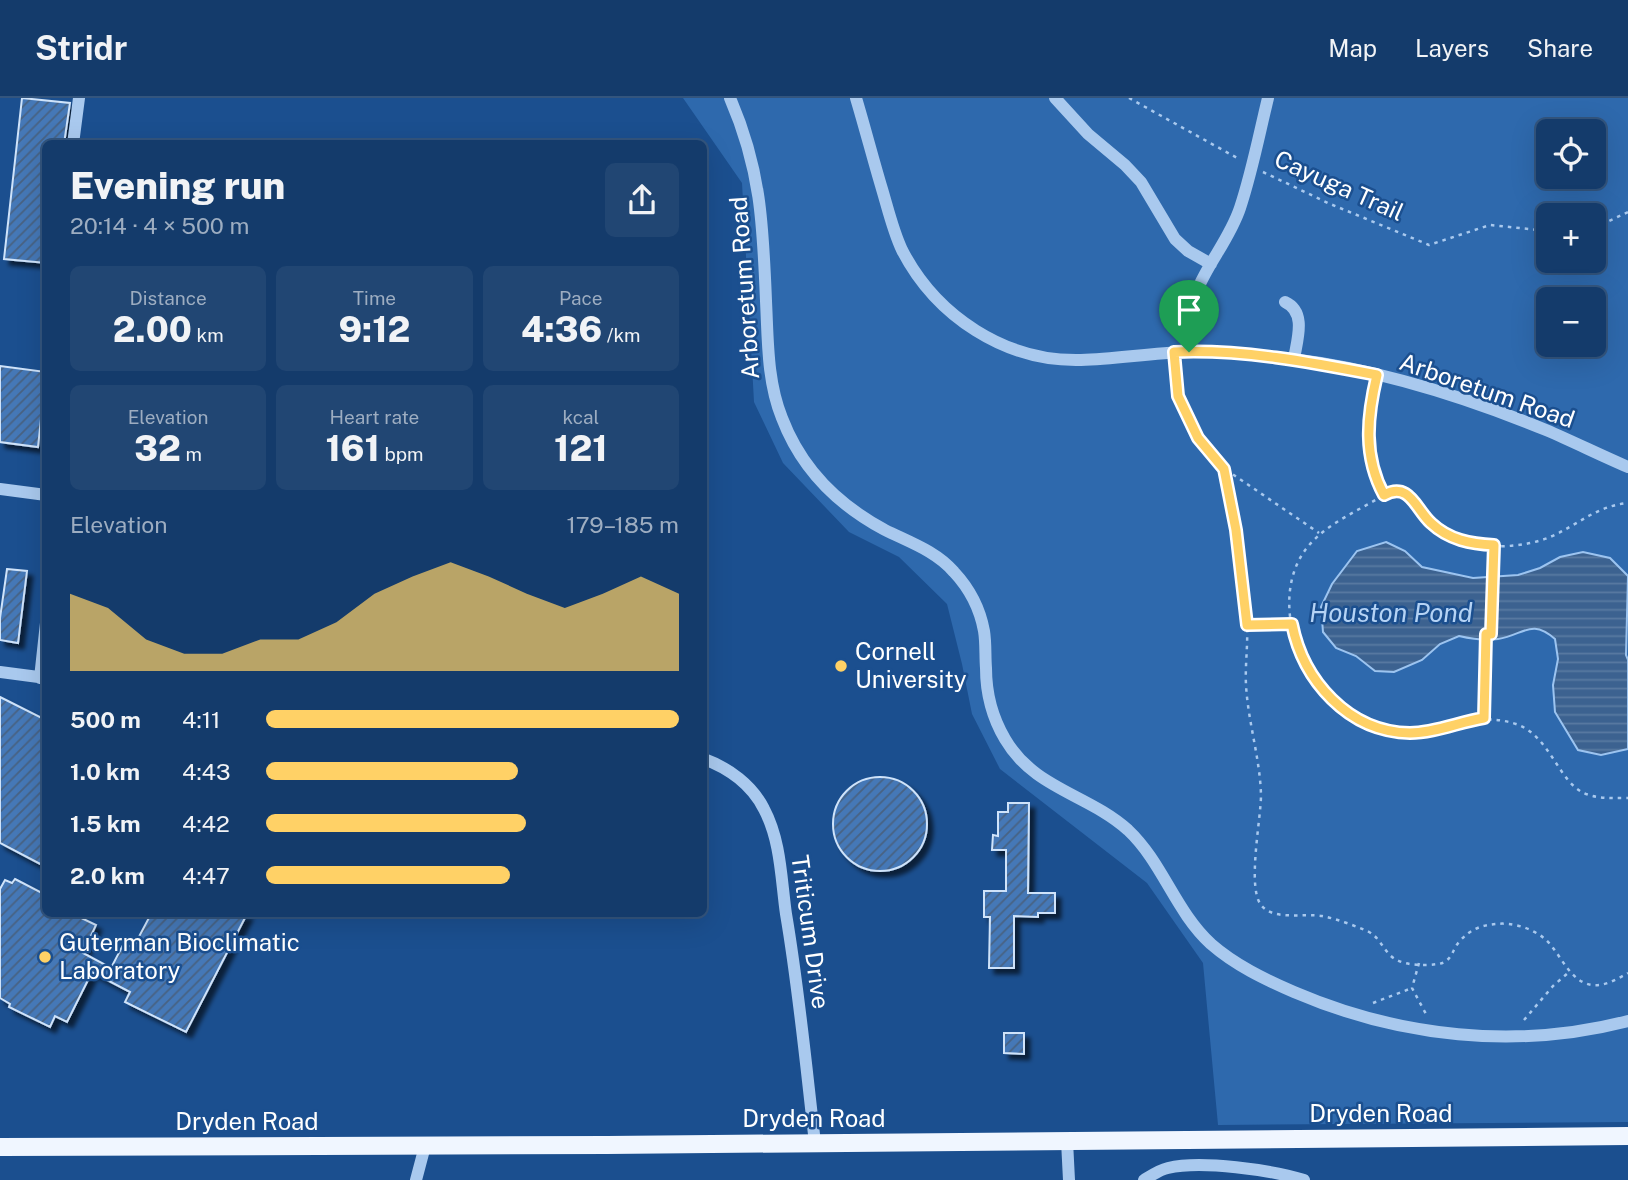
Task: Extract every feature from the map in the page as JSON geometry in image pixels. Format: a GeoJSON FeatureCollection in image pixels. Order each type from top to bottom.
{"type":"FeatureCollection","features":[{"type":"Feature","properties":{"kind":"main road","name":"Dryden Road"},"geometry":{"type":"LineString","coordinates":[[0,1147],[1628,1136]]}},
{"type":"Feature","properties":{"kind":"street"},"geometry":{"type":"LineString","coordinates":[[74,140],[79,98]]}},
{"type":"Feature","properties":{"kind":"street","name":"Arboretum Road"},"geometry":{"type":"LineString","coordinates":[[730,98],[752,156],[759,188],[763,220],[769,363],[775,397],[791,438],[814,475],[845,505],[863,518],[935,554],[953,570],[968,590],[979,611],[985,635],[987,687],[993,715],[1005,740],[1032,772],[1116,820],[1142,843],[1195,928],[1221,952],[1263,978],[1327,1006],[1423,1030],[1491,1037],[1546,1035],[1602,1028],[1628,1021]]}},
{"type":"Feature","properties":{"kind":"street","name":"Arboretum Road"},"geometry":{"type":"LineString","coordinates":[[856,98],[901,248],[922,283],[950,313],[1002,345],[1041,357],[1081,360],[1174,352],[1294,359],[1377,375],[1546,430],[1628,467]]}},
{"type":"Feature","properties":{"kind":"street"},"geometry":{"type":"LineString","coordinates":[[1055,98],[1088,134],[1141,182],[1175,239],[1188,251],[1211,264]]}},
{"type":"Feature","properties":{"kind":"street"},"geometry":{"type":"LineString","coordinates":[[1189,352],[1188,323],[1193,300],[1232,229],[1252,166],[1268,98]]}},
{"type":"Feature","properties":{"kind":"street"},"geometry":{"type":"LineString","coordinates":[[1285,302],[1293,307],[1299,320],[1294,359]]}},
{"type":"Feature","properties":{"kind":"street"},"geometry":{"type":"LineString","coordinates":[[0,489],[42,494]]}},
{"type":"Feature","properties":{"kind":"street"},"geometry":{"type":"LineString","coordinates":[[0,672],[42,678]]}},
{"type":"Feature","properties":{"kind":"street","name":"Triticum Drive"},"geometry":{"type":"LineString","coordinates":[[707,760],[731,772],[746,785],[764,809],[775,836],[793,952],[815,1143]]}},
{"type":"Feature","properties":{"kind":"street"},"geometry":{"type":"LineString","coordinates":[[1068,1141],[1069,1180]]}},
{"type":"Feature","properties":{"kind":"street"},"geometry":{"type":"LineString","coordinates":[[416,1180],[425,1146]]}},
{"type":"Feature","properties":{"kind":"street"},"geometry":{"type":"LineString","coordinates":[[1144,1180],[1159,1171],[1180,1166],[1253,1169],[1304,1180]]}},
{"type":"Feature","properties":{"kind":"path","name":"Cayuga Trail"},"geometry":{"type":"LineString","coordinates":[[1129,98],[1252,166],[1328,203],[1429,245],[1490,225],[1536,230]]}},
{"type":"Feature","properties":{"kind":"path"},"geometry":{"type":"LineString","coordinates":[[1606,222],[1628,212]]}},
{"type":"Feature","properties":{"kind":"path"},"geometry":{"type":"LineString","coordinates":[[1174,352],[1178,396],[1198,438],[1224,469],[1319,533]]}},
{"type":"Feature","properties":{"kind":"path"},"geometry":{"type":"LineString","coordinates":[[1377,375],[1371,402],[1368,440],[1374,476],[1384,495]]}},
{"type":"Feature","properties":{"kind":"path"},"geometry":{"type":"LineString","coordinates":[[1224,469],[1236,530],[1247,625],[1246,686],[1261,794],[1255,866],[1258,900],[1269,911],[1327,917],[1371,932],[1393,958],[1401,963],[1439,964],[1447,961],[1458,943],[1468,934],[1480,926],[1499,923],[1531,930],[1544,939],[1569,972],[1591,985],[1601,985],[1628,973]]}},
{"type":"Feature","properties":{"kind":"path"},"geometry":{"type":"LineString","coordinates":[[1628,503],[1588,515],[1551,537],[1526,545],[1471,544],[1455,538],[1431,523],[1412,498],[1403,492],[1393,491],[1319,533],[1304,551],[1290,585],[1292,624],[1304,663],[1315,682],[1334,702],[1359,719],[1408,733],[1484,718],[1501,719],[1521,726],[1536,736],[1583,793],[1605,799],[1628,798]]}},
{"type":"Feature","properties":{"kind":"path"},"geometry":{"type":"LineString","coordinates":[[1484,718],[1486,634],[1491,634],[1494,545]]}},
{"type":"Feature","properties":{"kind":"path"},"geometry":{"type":"LineString","coordinates":[[1247,625],[1292,624]]}},
{"type":"Feature","properties":{"kind":"path"},"geometry":{"type":"LineString","coordinates":[[1419,963],[1412,988],[1427,1016],[1423,1030]]}},
{"type":"Feature","properties":{"kind":"path"},"geometry":{"type":"LineString","coordinates":[[1518,1036],[1518,1025],[1553,985],[1569,972]]}},
{"type":"Feature","properties":{"kind":"path"},"geometry":{"type":"LineString","coordinates":[[1363,1017],[1366,1007],[1378,999],[1412,988]]}},
{"type":"Feature","properties":{"kind":"shaded area"},"geometry":{"type":"Polygon","coordinates":[[[683,98],[1628,98],[1628,1122],[1218,1125],[1203,963],[1147,883],[1000,769],[972,714],[947,604],[899,557],[849,532],[783,463],[754,402],[742,183],[683,98]]]}},
{"type":"Feature","properties":{"kind":"water","name":"Houston Pond"},"geometry":{"type":"Polygon","coordinates":[[[1386,542],[1405,551],[1422,567],[1473,578],[1518,575],[1540,568],[1560,557],[1583,552],[1610,558],[1628,576],[1628,749],[1601,755],[1578,750],[1555,712],[1553,685],[1558,659],[1555,639],[1540,630],[1527,630],[1493,640],[1459,636],[1440,644],[1422,660],[1394,672],[1375,671],[1356,656],[1336,648],[1323,632],[1321,607],[1332,584],[1357,551],[1386,542]]]}},
{"type":"Feature","properties":{"kind":"building"},"geometry":{"type":"Polygon","coordinates":[[[22,98],[70,103],[65,140],[42,140],[42,263],[4,259],[22,98]]]}},
{"type":"Feature","properties":{"kind":"building"},"geometry":{"type":"Polygon","coordinates":[[[0,366],[42,371],[38,447],[0,442],[0,366]]]}},
{"type":"Feature","properties":{"kind":"building"},"geometry":{"type":"Polygon","coordinates":[[[7,569],[27,571],[18,643],[0,640],[0,618],[7,569]]]}},
{"type":"Feature","properties":{"kind":"building"},"geometry":{"type":"Polygon","coordinates":[[[0,697],[42,718],[42,865],[0,843],[0,697]]]}},
{"type":"Feature","properties":{"kind":"building"},"geometry":{"type":"Polygon","coordinates":[[[880,777],[898,781],[913,791],[923,806],[927,824],[923,842],[913,857],[898,867],[880,871],[862,867],[847,857],[837,842],[833,824],[837,806],[847,791],[862,781],[880,777]]]}},
{"type":"Feature","properties":{"kind":"building"},"geometry":{"type":"Polygon","coordinates":[[[1008,803],[1029,803],[1028,893],[1055,893],[1055,913],[1038,913],[1038,917],[1014,916],[1014,968],[989,968],[990,917],[984,917],[984,891],[1006,891],[1006,850],[992,850],[993,835],[998,836],[998,812],[1008,812],[1008,803]]]}},
{"type":"Feature","properties":{"kind":"building"},"geometry":{"type":"Polygon","coordinates":[[[15,879],[42,893],[42,917],[79,917],[96,925],[83,953],[111,968],[124,943],[133,948],[149,917],[245,917],[186,1032],[125,1002],[130,992],[92,972],[67,1022],[55,1016],[50,1027],[9,1007],[10,1004],[0,998],[0,889],[5,880],[12,883],[15,879]]]}},
{"type":"Feature","properties":{"kind":"building"},"geometry":{"type":"Polygon","coordinates":[[[1004,1033],[1024,1033],[1024,1054],[1004,1053],[1004,1033]]]}},
{"type":"Feature","properties":{"kind":"place","name":"Cornell University"},"geometry":{"type":"Point","coordinates":[841,666]}},
{"type":"Feature","properties":{"kind":"place","name":"Guterman Bioclimatic Laboratory"},"geometry":{"type":"Point","coordinates":[45,957]}},
{"type":"Feature","properties":{"kind":"route"},"geometry":{"type":"LineString","coordinates":[[1174,352],[1189,352],[1294,359],[1377,375],[1371,402],[1368,440],[1374,476],[1384,495],[1393,491],[1403,492],[1412,498],[1431,523],[1455,538],[1471,544],[1494,545],[1491,634],[1486,634],[1484,718],[1408,733],[1359,719],[1334,702],[1315,682],[1304,663],[1292,624],[1247,625],[1236,530],[1224,469],[1198,438],[1178,396],[1174,352]]}}]}
